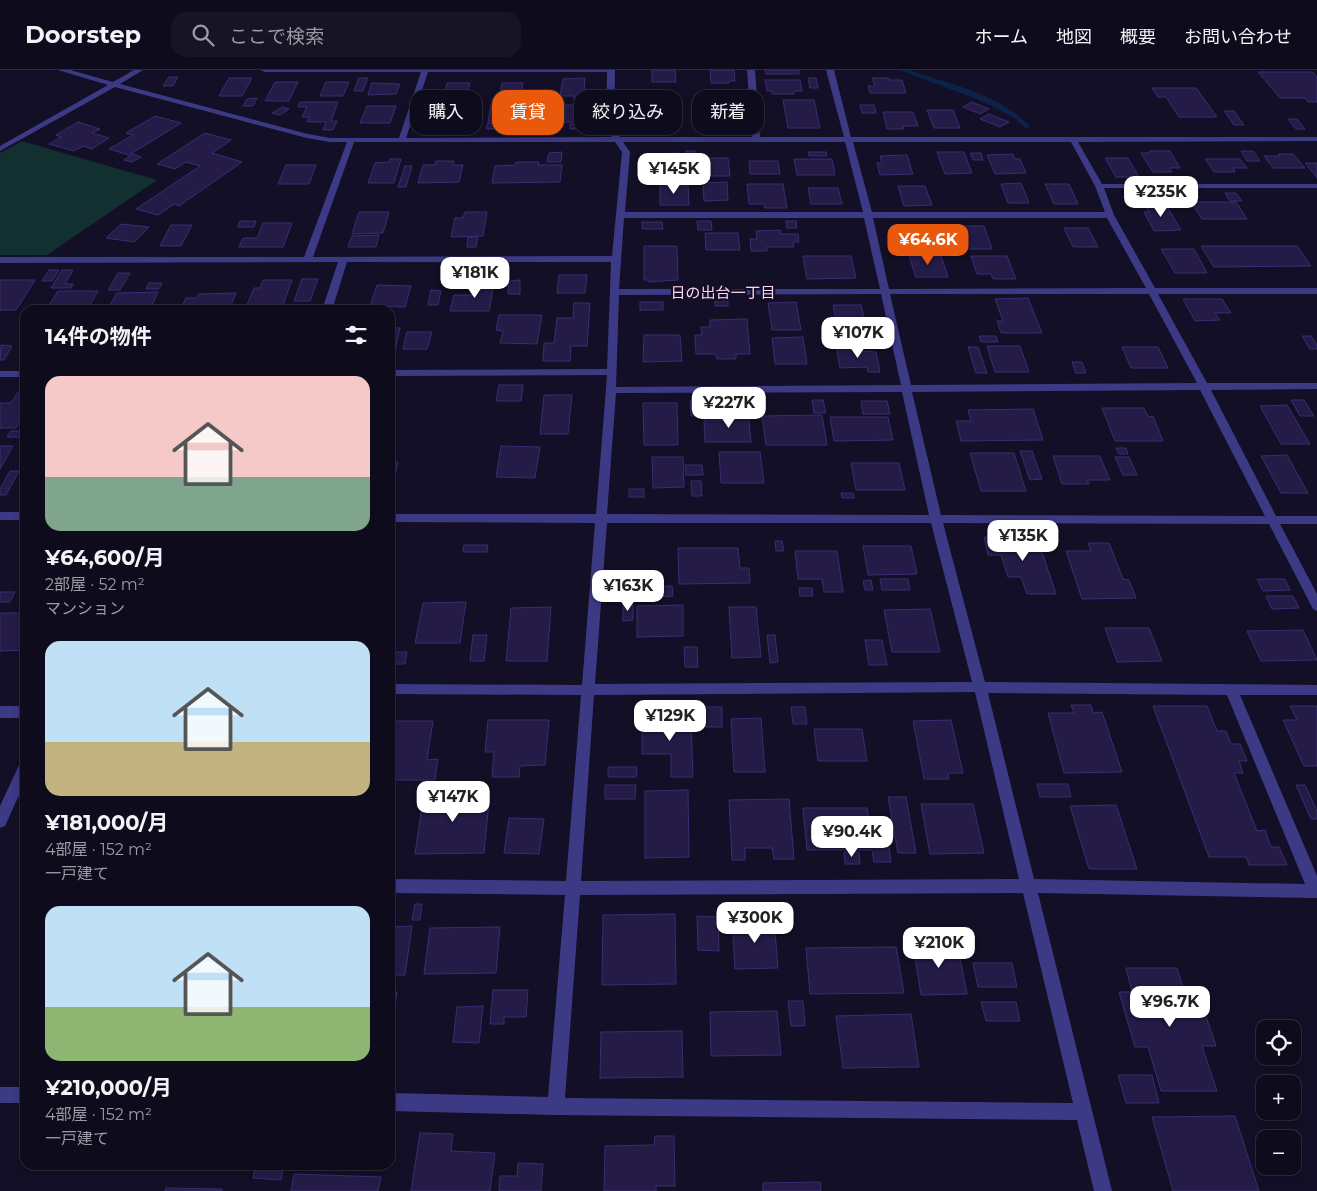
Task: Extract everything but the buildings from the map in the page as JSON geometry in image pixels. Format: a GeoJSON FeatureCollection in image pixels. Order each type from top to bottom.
{"type":"FeatureCollection","features":[{"type":"Feature","properties":{"kind":"street"},"geometry":{"type":"LineString","coordinates":[[62,70],[307,136],[351,141],[402,139],[1317,139]]}},
{"type":"Feature","properties":{"kind":"street"},"geometry":{"type":"LineString","coordinates":[[0,149],[139,70]]}},
{"type":"Feature","properties":{"kind":"street"},"geometry":{"type":"LineString","coordinates":[[266,70],[611,70],[610,129],[626,152],[616,259],[610,372],[611,390],[602,518],[587,690],[556,1106]]}},
{"type":"Feature","properties":{"kind":"street"},"geometry":{"type":"LineString","coordinates":[[402,139],[425,70]]}},
{"type":"Feature","properties":{"kind":"street"},"geometry":{"type":"LineString","coordinates":[[751,70],[756,139]]}},
{"type":"Feature","properties":{"kind":"street"},"geometry":{"type":"LineString","coordinates":[[830,70],[868,215],[936,520],[1030,886],[1103,1191]]}},
{"type":"Feature","properties":{"kind":"street"},"geometry":{"type":"LineString","coordinates":[[1073,139],[1099,186],[1110,215],[1204,387],[1317,606]]}},
{"type":"Feature","properties":{"kind":"street"},"geometry":{"type":"LineString","coordinates":[[308,258],[351,141]]}},
{"type":"Feature","properties":{"kind":"street"},"geometry":{"type":"LineString","coordinates":[[1099,186],[1317,186]]}},
{"type":"Feature","properties":{"kind":"street"},"geometry":{"type":"LineString","coordinates":[[620,215],[1110,215]]}},
{"type":"Feature","properties":{"kind":"street"},"geometry":{"type":"LineString","coordinates":[[329,305],[343,259]]}},
{"type":"Feature","properties":{"kind":"street"},"geometry":{"type":"LineString","coordinates":[[0,260],[616,259]]}},
{"type":"Feature","properties":{"kind":"street"},"geometry":{"type":"LineString","coordinates":[[614,292],[1317,291]]}},
{"type":"Feature","properties":{"kind":"street"},"geometry":{"type":"LineString","coordinates":[[395,373],[610,372]]}},
{"type":"Feature","properties":{"kind":"street"},"geometry":{"type":"LineString","coordinates":[[0,374],[20,374]]}},
{"type":"Feature","properties":{"kind":"street"},"geometry":{"type":"LineString","coordinates":[[611,390],[1317,386]]}},
{"type":"Feature","properties":{"kind":"street"},"geometry":{"type":"LineString","coordinates":[[0,516],[20,516]]}},
{"type":"Feature","properties":{"kind":"street"},"geometry":{"type":"LineString","coordinates":[[395,518],[1317,520]]}},
{"type":"Feature","properties":{"kind":"street"},"geometry":{"type":"LineString","coordinates":[[395,689],[587,690],[980,687],[1317,690]]}},
{"type":"Feature","properties":{"kind":"street"},"geometry":{"type":"LineString","coordinates":[[395,886],[572,888],[1030,886],[1317,891],[1231,689]]}},
{"type":"Feature","properties":{"kind":"street"},"geometry":{"type":"LineString","coordinates":[[0,712],[20,712]]}},
{"type":"Feature","properties":{"kind":"street"},"geometry":{"type":"LineString","coordinates":[[0,821],[20,778]]}},
{"type":"Feature","properties":{"kind":"street"},"geometry":{"type":"LineString","coordinates":[[0,1095],[20,1095]]}},
{"type":"Feature","properties":{"kind":"street"},"geometry":{"type":"LineString","coordinates":[[395,1102],[556,1106],[1084,1112]]}},
{"type":"Feature","properties":{"kind":"green space"},"geometry":{"type":"Polygon","coordinates":[[[22,141],[157,180],[47,255],[0,255],[0,153],[22,141]]]}},
{"type":"Feature","properties":{"kind":"waterway"},"geometry":{"type":"LineString","coordinates":[[903,70],[986,100],[1016,117],[1027,127]]}},
{"type":"Feature","properties":{"kind":"district","name":"日の出台一丁目"},"geometry":{"type":"Point","coordinates":[723,293]}}]}
